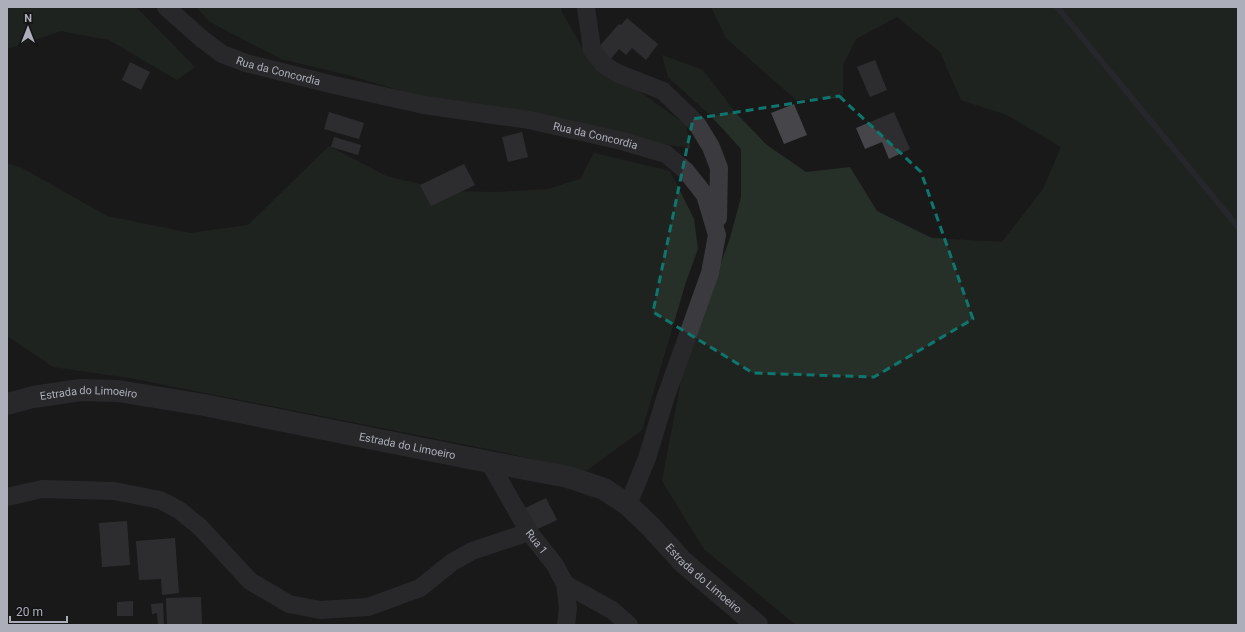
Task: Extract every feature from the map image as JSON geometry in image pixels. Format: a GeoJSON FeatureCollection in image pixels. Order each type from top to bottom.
{"type":"FeatureCollection","features":[{"type":"Feature","properties":{"kind":"street","name":"Rua da Concordia"},"geometry":{"type":"LineString","coordinates":[[166,7],[202,39],[222,54],[246,63],[334,85],[424,105],[528,120],[622,141],[666,154],[686,171],[705,195],[717,235],[710,272],[665,399],[647,458],[628,505]]}},
{"type":"Feature","properties":{"kind":"street"},"geometry":{"type":"LineString","coordinates":[[586,7],[592,50],[604,65],[617,73],[663,91],[697,124],[711,147],[719,168],[717,235]]}},
{"type":"Feature","properties":{"kind":"street","name":"Estrada do Limoeiro"},"geometry":{"type":"LineString","coordinates":[[7,404],[33,397],[81,390],[118,391],[204,405],[568,477],[604,489],[628,505],[651,527],[683,562],[757,625]]}},
{"type":"Feature","properties":{"kind":"street","name":"Rua 1"},"geometry":{"type":"LineString","coordinates":[[489,462],[529,532],[555,565],[565,584],[568,608],[566,625]]}},
{"type":"Feature","properties":{"kind":"street"},"geometry":{"type":"LineString","coordinates":[[7,497],[42,489],[98,490],[114,491],[160,500],[179,510],[200,527],[250,582],[289,604],[320,610],[368,607],[420,588],[472,550],[529,532]]}},
{"type":"Feature","properties":{"kind":"street"},"geometry":{"type":"LineString","coordinates":[[565,584],[612,610],[629,625]]}},
{"type":"Feature","properties":{"kind":"highlighted area"},"geometry":{"type":"Polygon","coordinates":[[[839,96],[921,172],[973,319],[874,377],[753,373],[653,312],[693,119],[839,96]]]}},
{"type":"Feature","properties":{"kind":"shaded area"},"geometry":{"type":"Polygon","coordinates":[[[7,7],[136,7],[195,67],[177,80],[109,40],[61,31],[7,49],[7,7]]]}},
{"type":"Feature","properties":{"kind":"shaded area"},"geometry":{"type":"Polygon","coordinates":[[[196,7],[561,7],[562,12],[589,60],[643,94],[686,125],[690,148],[629,139],[422,97],[348,75],[281,59],[210,22],[196,7]]]}},
{"type":"Feature","properties":{"kind":"shaded area"},"geometry":{"type":"Polygon","coordinates":[[[711,7],[1238,7],[1238,625],[796,625],[704,549],[662,481],[685,360],[730,238],[741,197],[741,149],[709,114],[668,77],[662,55],[703,70],[736,113],[767,145],[806,172],[850,167],[877,211],[932,238],[1002,242],[1043,189],[1061,147],[1007,115],[961,100],[940,52],[897,17],[856,39],[843,65],[843,98],[796,100],[726,38],[711,7]]]}},
{"type":"Feature","properties":{"kind":"shaded area"},"geometry":{"type":"Polygon","coordinates":[[[329,146],[386,176],[449,191],[495,192],[548,189],[580,179],[594,153],[670,171],[694,219],[698,249],[686,282],[642,430],[586,471],[493,450],[130,378],[53,367],[7,336],[7,163],[22,168],[107,216],[190,233],[248,225],[329,146]]]}},
{"type":"Feature","properties":{"kind":"building"},"geometry":{"type":"Polygon","coordinates":[[[627,18],[658,44],[646,60],[632,48],[626,55],[619,49],[610,60],[597,49],[619,24],[621,25],[627,18]]]}},
{"type":"Feature","properties":{"kind":"building"},"geometry":{"type":"Polygon","coordinates":[[[875,60],[887,90],[870,97],[857,67],[875,60]]]}},
{"type":"Feature","properties":{"kind":"building"},"geometry":{"type":"Polygon","coordinates":[[[130,62],[150,72],[141,90],[122,80],[130,62]]]}},
{"type":"Feature","properties":{"kind":"building"},"geometry":{"type":"Polygon","coordinates":[[[794,104],[807,135],[784,144],[771,113],[794,104]]]}},
{"type":"Feature","properties":{"kind":"building"},"geometry":{"type":"Polygon","coordinates":[[[329,112],[364,123],[359,139],[324,129],[329,112]]]}},
{"type":"Feature","properties":{"kind":"building"},"geometry":{"type":"Polygon","coordinates":[[[894,112],[910,149],[889,159],[882,142],[865,149],[856,128],[894,112]]]}},
{"type":"Feature","properties":{"kind":"building"},"geometry":{"type":"Polygon","coordinates":[[[522,132],[528,157],[508,162],[502,137],[522,132]]]}},
{"type":"Feature","properties":{"kind":"building"},"geometry":{"type":"Polygon","coordinates":[[[334,137],[361,145],[358,155],[331,147],[334,137]]]}},
{"type":"Feature","properties":{"kind":"building"},"geometry":{"type":"Polygon","coordinates":[[[464,164],[475,185],[431,206],[420,185],[464,164]]]}},
{"type":"Feature","properties":{"kind":"building"},"geometry":{"type":"Polygon","coordinates":[[[546,498],[557,520],[531,532],[521,510],[546,498]]]}},
{"type":"Feature","properties":{"kind":"building"},"geometry":{"type":"Polygon","coordinates":[[[127,521],[130,565],[102,567],[99,523],[127,521]]]}},
{"type":"Feature","properties":{"kind":"building"},"geometry":{"type":"Polygon","coordinates":[[[175,538],[179,593],[162,595],[161,579],[139,580],[136,541],[175,538]]]}},
{"type":"Feature","properties":{"kind":"building"},"geometry":{"type":"Polygon","coordinates":[[[201,597],[202,625],[167,625],[166,598],[201,597]]]}},
{"type":"Feature","properties":{"kind":"building"},"geometry":{"type":"Polygon","coordinates":[[[133,601],[133,616],[117,616],[117,602],[133,601]]]}},
{"type":"Feature","properties":{"kind":"building"},"geometry":{"type":"Polygon","coordinates":[[[163,603],[164,625],[158,625],[157,613],[152,614],[151,604],[163,603]]]}},
{"type":"Feature","properties":{"kind":"waterway"},"geometry":{"type":"LineString","coordinates":[[1057,7],[1238,227]]}}]}
